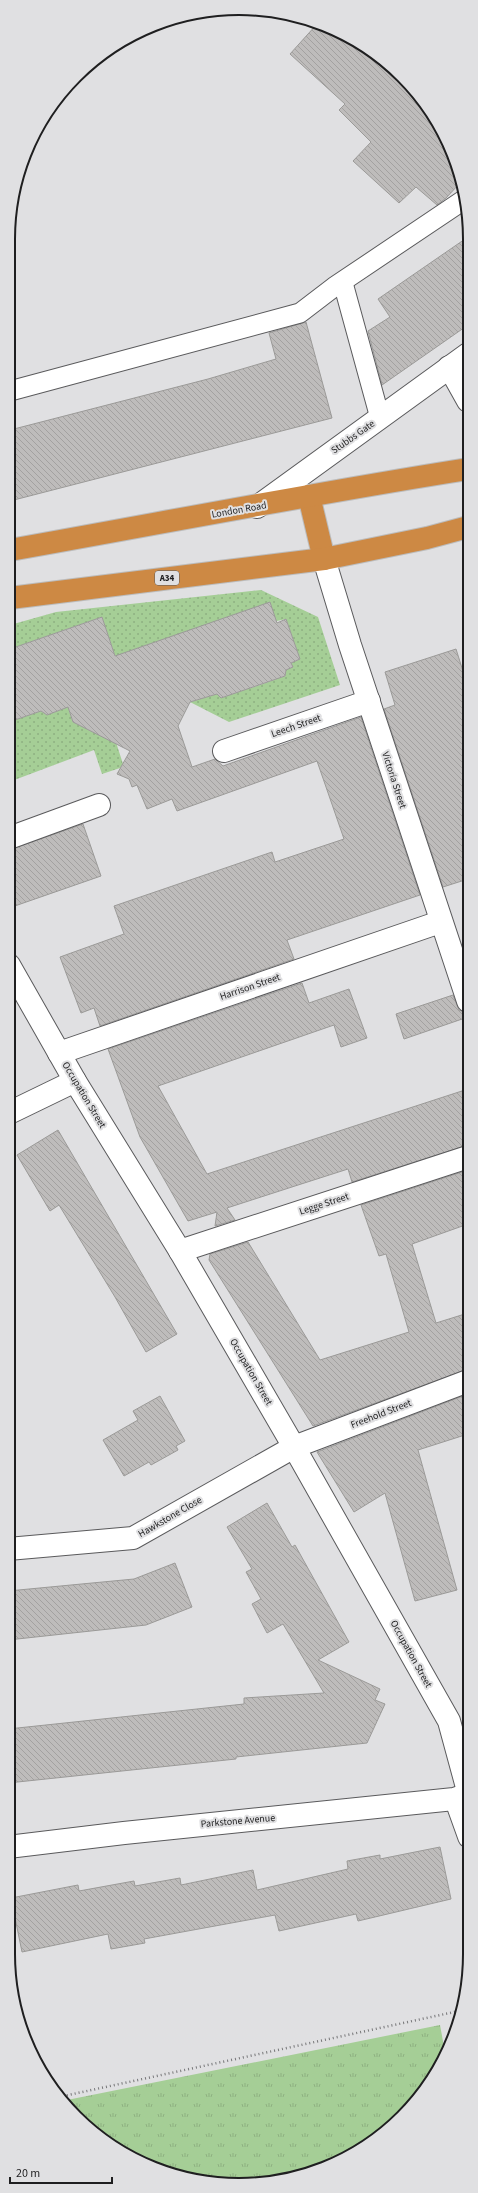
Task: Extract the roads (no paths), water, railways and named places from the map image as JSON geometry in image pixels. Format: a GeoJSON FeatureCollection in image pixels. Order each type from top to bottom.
{"type":"FeatureCollection","features":[{"type":"Feature","properties":{"kind":"highway","name":"London Road"},"geometry":{"type":"LineString","coordinates":[[15,549],[463,469]]}},
{"type":"Feature","properties":{"kind":"highway"},"geometry":{"type":"LineString","coordinates":[[309,496],[324,559]]}},
{"type":"Feature","properties":{"kind":"highway","name":"A34"},"geometry":{"type":"LineString","coordinates":[[15,597],[324,559],[426,538],[463,528]]}},
{"type":"Feature","properties":{"kind":"street","name":"Stubbs Gate"},"geometry":{"type":"LineString","coordinates":[[256,507],[463,357]]}},
{"type":"Feature","properties":{"kind":"street"},"geometry":{"type":"LineString","coordinates":[[449,367],[463,392]]}},
{"type":"Feature","properties":{"kind":"street","name":"Victoria Street"},"geometry":{"type":"LineString","coordinates":[[324,559],[350,645],[440,922],[463,987]]}},
{"type":"Feature","properties":{"kind":"street","name":"Leech Street"},"geometry":{"type":"LineString","coordinates":[[224,751],[369,701]]}},
{"type":"Feature","properties":{"kind":"street"},"geometry":{"type":"LineString","coordinates":[[15,836],[98,805]]}},
{"type":"Feature","properties":{"kind":"street","name":"Harrison Street"},"geometry":{"type":"LineString","coordinates":[[59,1053],[440,922]]}},
{"type":"Feature","properties":{"kind":"street","name":"Occupation Street"},"geometry":{"type":"LineString","coordinates":[[15,976],[74,1081],[180,1251],[294,1447],[449,1721],[463,1795]]}},
{"type":"Feature","properties":{"kind":"street"},"geometry":{"type":"LineString","coordinates":[[15,1110],[74,1081]]}},
{"type":"Feature","properties":{"kind":"street","name":"Legge Street"},"geometry":{"type":"LineString","coordinates":[[180,1251],[463,1159]]}},
{"type":"Feature","properties":{"kind":"street","name":"Freehold Street"},"geometry":{"type":"LineString","coordinates":[[294,1447],[463,1383]]}},
{"type":"Feature","properties":{"kind":"street","name":"Hawkstone Close"},"geometry":{"type":"LineString","coordinates":[[15,1548],[133,1538],[294,1447]]}},
{"type":"Feature","properties":{"kind":"street","name":"Parkstone Avenue"},"geometry":{"type":"LineString","coordinates":[[15,1846],[463,1795]]}},
{"type":"Feature","properties":{"kind":"lane"},"geometry":{"type":"LineString","coordinates":[[15,390],[300,313],[334,287],[343,283],[460,202]]}},
{"type":"Feature","properties":{"kind":"lane"},"geometry":{"type":"LineString","coordinates":[[343,283],[380,418]]}}]}
